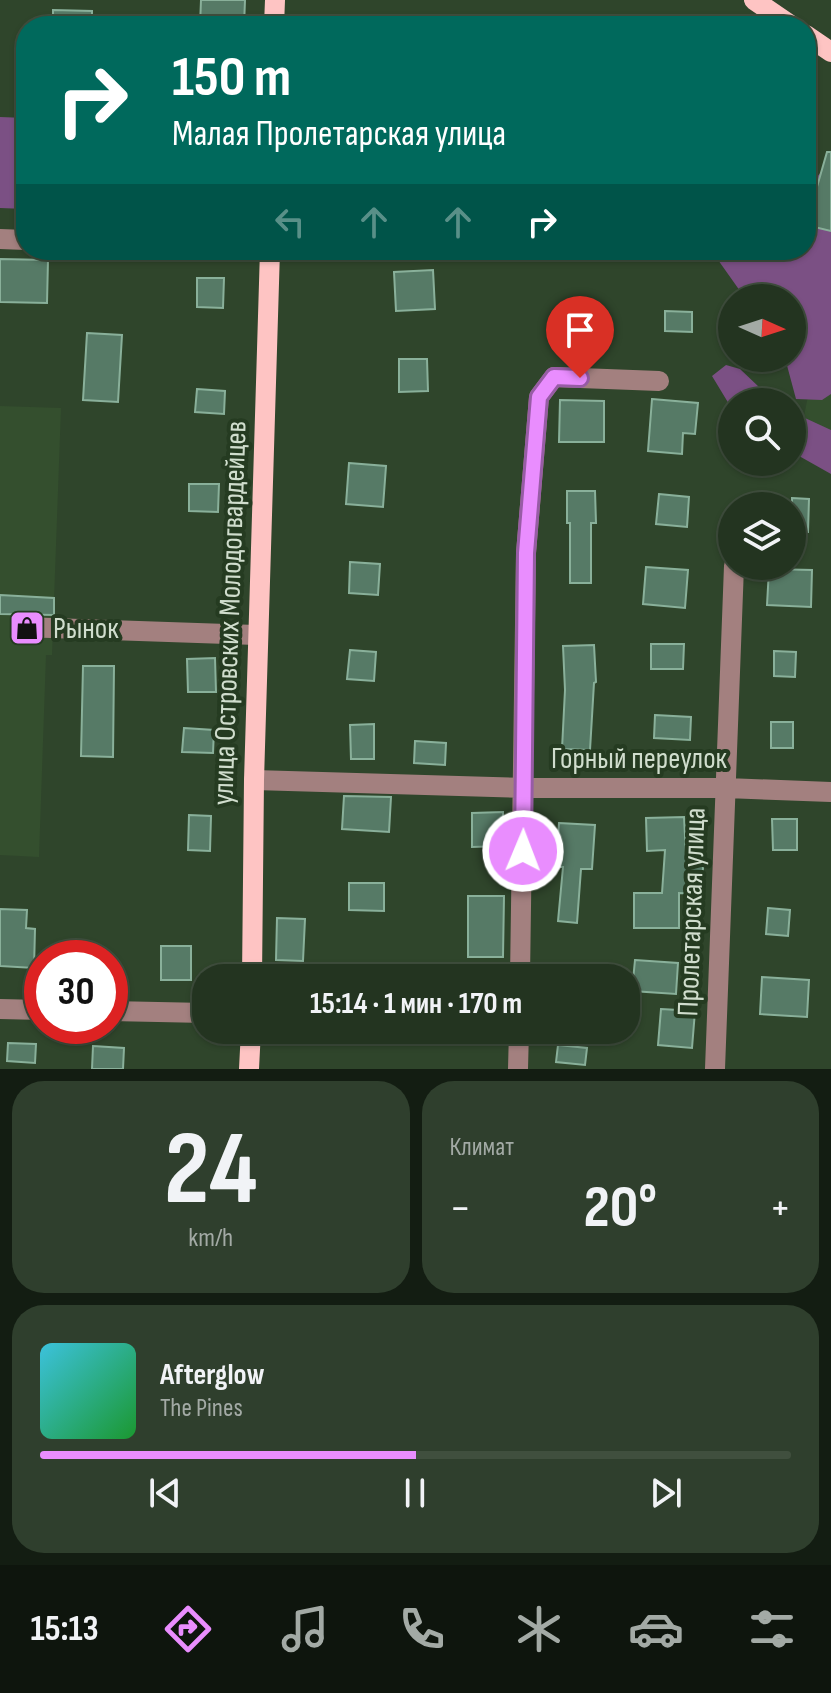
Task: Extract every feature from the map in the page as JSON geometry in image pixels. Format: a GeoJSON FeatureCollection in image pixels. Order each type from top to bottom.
{"type":"FeatureCollection","features":[{"type":"Feature","properties":{"kind":"main road"},"geometry":{"type":"LineString","coordinates":[[754,0],[777,16]]}},
{"type":"Feature","properties":{"kind":"main road","name":"улица Островских Молодогвардейцев"},"geometry":{"type":"LineString","coordinates":[[252,964],[254,780],[270,260]]}},
{"type":"Feature","properties":{"kind":"main road"},"geometry":{"type":"LineString","coordinates":[[249,1069],[250,1044]]}},
{"type":"Feature","properties":{"kind":"street"},"geometry":{"type":"LineString","coordinates":[[520,964],[526,553],[539,397],[554,377],[659,381]]}},
{"type":"Feature","properties":{"kind":"street","name":"Пролетарская улица"},"geometry":{"type":"LineString","coordinates":[[715,1069],[733,580]]}},
{"type":"Feature","properties":{"kind":"street"},"geometry":{"type":"LineString","coordinates":[[22,627],[258,635]]}},
{"type":"Feature","properties":{"kind":"street","name":"Горный переулок"},"geometry":{"type":"LineString","coordinates":[[254,780],[831,792]]}},
{"type":"Feature","properties":{"kind":"street"},"geometry":{"type":"LineString","coordinates":[[0,1009],[24,1010]]}},
{"type":"Feature","properties":{"kind":"street"},"geometry":{"type":"LineString","coordinates":[[128,1011],[192,1013]]}},
{"type":"Feature","properties":{"kind":"street"},"geometry":{"type":"LineString","coordinates":[[518,1069],[519,1044]]}},
{"type":"Feature","properties":{"kind":"shaded area"},"geometry":{"type":"Polygon","coordinates":[[[0,117],[16,118],[16,209],[0,208],[0,117]]]}},
{"type":"Feature","properties":{"kind":"shaded area"},"geometry":{"type":"Polygon","coordinates":[[[831,160],[831,394],[822,400],[806,399],[806,388],[793,388],[789,372],[806,372],[806,284],[735,284],[718,260],[816,260],[816,177],[831,160]]]}},
{"type":"Feature","properties":{"kind":"shaded area"},"geometry":{"type":"Polygon","coordinates":[[[831,281],[831,447],[806,418],[831,281]]]}},
{"type":"Feature","properties":{"kind":"shaded area"},"geometry":{"type":"Polygon","coordinates":[[[718,371],[743,372],[760,388],[719,388],[712,376],[718,371]]]}},
{"type":"Feature","properties":{"kind":"shaded area","name":"Рынок"},"geometry":{"type":"Polygon","coordinates":[[[0,406],[61,408],[52,655],[46,655],[39,857],[0,855],[0,406]]]}},
{"type":"Feature","properties":{"kind":"shaded area"},"geometry":{"type":"Polygon","coordinates":[[[806,418],[831,430],[831,474],[806,460],[806,418]]]}},
{"type":"Feature","properties":{"kind":"building"},"geometry":{"type":"Polygon","coordinates":[[[201,0],[245,0],[244,16],[200,16],[201,0]]]}},
{"type":"Feature","properties":{"kind":"building"},"geometry":{"type":"Polygon","coordinates":[[[53,10],[92,11],[92,16],[53,16],[53,10]]]}},
{"type":"Feature","properties":{"kind":"building"},"geometry":{"type":"Polygon","coordinates":[[[827,152],[831,152],[831,231],[816,227],[816,190],[827,152]]]}},
{"type":"Feature","properties":{"kind":"building"},"geometry":{"type":"Polygon","coordinates":[[[0,259],[48,260],[47,303],[0,302],[0,259]]]}},
{"type":"Feature","properties":{"kind":"building"},"geometry":{"type":"Polygon","coordinates":[[[433,270],[435,309],[396,311],[394,272],[433,270]]]}},
{"type":"Feature","properties":{"kind":"building"},"geometry":{"type":"Polygon","coordinates":[[[197,278],[224,278],[223,308],[197,307],[197,278]]]}},
{"type":"Feature","properties":{"kind":"building"},"geometry":{"type":"Polygon","coordinates":[[[569,302],[597,302],[597,335],[568,334],[569,302]]]}},
{"type":"Feature","properties":{"kind":"building"},"geometry":{"type":"Polygon","coordinates":[[[665,311],[692,312],[692,332],[665,331],[665,311]]]}},
{"type":"Feature","properties":{"kind":"building"},"geometry":{"type":"Polygon","coordinates":[[[87,333],[122,335],[118,402],[83,400],[87,333]]]}},
{"type":"Feature","properties":{"kind":"building"},"geometry":{"type":"Polygon","coordinates":[[[399,359],[427,359],[428,391],[399,392],[399,359]]]}},
{"type":"Feature","properties":{"kind":"building"},"geometry":{"type":"Polygon","coordinates":[[[197,389],[225,391],[224,414],[195,412],[197,389]]]}},
{"type":"Feature","properties":{"kind":"building"},"geometry":{"type":"Polygon","coordinates":[[[652,399],[698,403],[695,434],[683,433],[682,454],[648,451],[652,399]]]}},
{"type":"Feature","properties":{"kind":"building"},"geometry":{"type":"Polygon","coordinates":[[[560,400],[604,401],[604,442],[559,442],[560,400]]]}},
{"type":"Feature","properties":{"kind":"building"},"geometry":{"type":"Polygon","coordinates":[[[349,463],[386,466],[383,507],[346,504],[349,463]]]}},
{"type":"Feature","properties":{"kind":"building"},"geometry":{"type":"Polygon","coordinates":[[[189,484],[219,484],[218,512],[189,511],[189,484]]]}},
{"type":"Feature","properties":{"kind":"building"},"geometry":{"type":"Polygon","coordinates":[[[567,491],[595,491],[596,523],[591,523],[591,583],[570,583],[567,491]]]}},
{"type":"Feature","properties":{"kind":"building"},"geometry":{"type":"Polygon","coordinates":[[[659,494],[689,497],[687,527],[656,524],[659,494]]]}},
{"type":"Feature","properties":{"kind":"building"},"geometry":{"type":"Polygon","coordinates":[[[806,499],[809,499],[806,532],[806,499]]]}},
{"type":"Feature","properties":{"kind":"building"},"geometry":{"type":"Polygon","coordinates":[[[350,562],[380,564],[378,595],[349,593],[350,562]]]}},
{"type":"Feature","properties":{"kind":"building"},"geometry":{"type":"Polygon","coordinates":[[[646,567],[688,570],[685,608],[643,604],[646,567]]]}},
{"type":"Feature","properties":{"kind":"building"},"geometry":{"type":"Polygon","coordinates":[[[806,570],[812,570],[811,607],[767,605],[768,580],[806,580],[806,570]]]}},
{"type":"Feature","properties":{"kind":"building"},"geometry":{"type":"Polygon","coordinates":[[[0,595],[54,598],[54,615],[0,614],[0,595]]]}},
{"type":"Feature","properties":{"kind":"building"},"geometry":{"type":"Polygon","coordinates":[[[651,644],[684,644],[683,669],[651,669],[651,644]]]}},
{"type":"Feature","properties":{"kind":"building"},"geometry":{"type":"Polygon","coordinates":[[[594,645],[596,682],[590,750],[562,749],[565,690],[563,646],[594,645]]]}},
{"type":"Feature","properties":{"kind":"building"},"geometry":{"type":"Polygon","coordinates":[[[350,650],[376,652],[374,681],[347,679],[350,650]]]}},
{"type":"Feature","properties":{"kind":"building"},"geometry":{"type":"Polygon","coordinates":[[[774,651],[796,652],[795,677],[774,676],[774,651]]]}},
{"type":"Feature","properties":{"kind":"building"},"geometry":{"type":"Polygon","coordinates":[[[215,658],[216,692],[188,692],[187,659],[215,658]]]}},
{"type":"Feature","properties":{"kind":"building"},"geometry":{"type":"Polygon","coordinates":[[[83,666],[114,666],[113,757],[81,756],[83,666]]]}},
{"type":"Feature","properties":{"kind":"building"},"geometry":{"type":"Polygon","coordinates":[[[655,715],[691,717],[690,740],[654,738],[655,715]]]}},
{"type":"Feature","properties":{"kind":"building"},"geometry":{"type":"Polygon","coordinates":[[[771,722],[793,722],[793,748],[771,748],[771,722]]]}},
{"type":"Feature","properties":{"kind":"building"},"geometry":{"type":"Polygon","coordinates":[[[374,724],[374,759],[351,759],[350,725],[374,724]]]}},
{"type":"Feature","properties":{"kind":"building"},"geometry":{"type":"Polygon","coordinates":[[[184,728],[214,730],[213,753],[182,752],[184,728]]]}},
{"type":"Feature","properties":{"kind":"building"},"geometry":{"type":"Polygon","coordinates":[[[415,741],[446,743],[445,765],[414,763],[415,741]]]}},
{"type":"Feature","properties":{"kind":"building"},"geometry":{"type":"Polygon","coordinates":[[[344,796],[391,797],[389,832],[342,829],[344,796]]]}},
{"type":"Feature","properties":{"kind":"building"},"geometry":{"type":"Polygon","coordinates":[[[503,812],[503,846],[472,847],[472,813],[503,812]]]}},
{"type":"Feature","properties":{"kind":"building"},"geometry":{"type":"Polygon","coordinates":[[[189,815],[211,816],[210,851],[188,850],[189,815]]]}},
{"type":"Feature","properties":{"kind":"building"},"geometry":{"type":"Polygon","coordinates":[[[684,817],[686,854],[704,855],[701,894],[679,893],[679,928],[634,928],[634,893],[662,893],[665,850],[647,851],[646,818],[684,817]]]}},
{"type":"Feature","properties":{"kind":"building"},"geometry":{"type":"Polygon","coordinates":[[[772,819],[797,819],[797,850],[773,850],[772,819]]]}},
{"type":"Feature","properties":{"kind":"building"},"geometry":{"type":"Polygon","coordinates":[[[559,823],[595,825],[592,869],[581,869],[577,923],[558,921],[563,867],[556,867],[559,823]]]}},
{"type":"Feature","properties":{"kind":"building"},"geometry":{"type":"Polygon","coordinates":[[[349,883],[384,883],[384,911],[349,910],[349,883]]]}},
{"type":"Feature","properties":{"kind":"building"},"geometry":{"type":"Polygon","coordinates":[[[468,896],[504,896],[503,957],[468,957],[468,896]]]}},
{"type":"Feature","properties":{"kind":"building"},"geometry":{"type":"Polygon","coordinates":[[[768,908],[790,910],[788,936],[766,934],[768,908]]]}},
{"type":"Feature","properties":{"kind":"building"},"geometry":{"type":"Polygon","coordinates":[[[0,909],[27,910],[26,928],[35,929],[35,940],[24,940],[24,967],[0,966],[0,909]]]}},
{"type":"Feature","properties":{"kind":"building"},"geometry":{"type":"Polygon","coordinates":[[[277,918],[305,919],[303,961],[276,960],[277,918]]]}},
{"type":"Feature","properties":{"kind":"building"},"geometry":{"type":"Polygon","coordinates":[[[161,946],[191,946],[191,980],[161,980],[161,946]]]}},
{"type":"Feature","properties":{"kind":"building"},"geometry":{"type":"Polygon","coordinates":[[[635,960],[678,963],[676,994],[640,992],[640,964],[635,964],[635,960]]]}},
{"type":"Feature","properties":{"kind":"building"},"geometry":{"type":"Polygon","coordinates":[[[762,977],[809,980],[807,1017],[760,1014],[762,977]]]}},
{"type":"Feature","properties":{"kind":"building"},"geometry":{"type":"Polygon","coordinates":[[[661,1009],[695,1011],[692,1048],[658,1045],[661,1009]]]}},
{"type":"Feature","properties":{"kind":"building"},"geometry":{"type":"Polygon","coordinates":[[[8,1043],[36,1044],[35,1063],[7,1061],[8,1043]]]}},
{"type":"Feature","properties":{"kind":"building"},"geometry":{"type":"Polygon","coordinates":[[[558,1045],[587,1048],[585,1065],[556,1062],[558,1045]]]}},
{"type":"Feature","properties":{"kind":"building"},"geometry":{"type":"Polygon","coordinates":[[[93,1046],[124,1048],[123,1069],[92,1069],[93,1046]]]}},
{"type":"Feature","properties":{"kind":"place","name":"Рынок"},"geometry":{"type":"Point","coordinates":[27,628]}},
{"type":"Feature","properties":{"kind":"route"},"geometry":{"type":"LineString","coordinates":[[523,851],[526,553],[539,397],[554,377],[580,378]]}}]}
